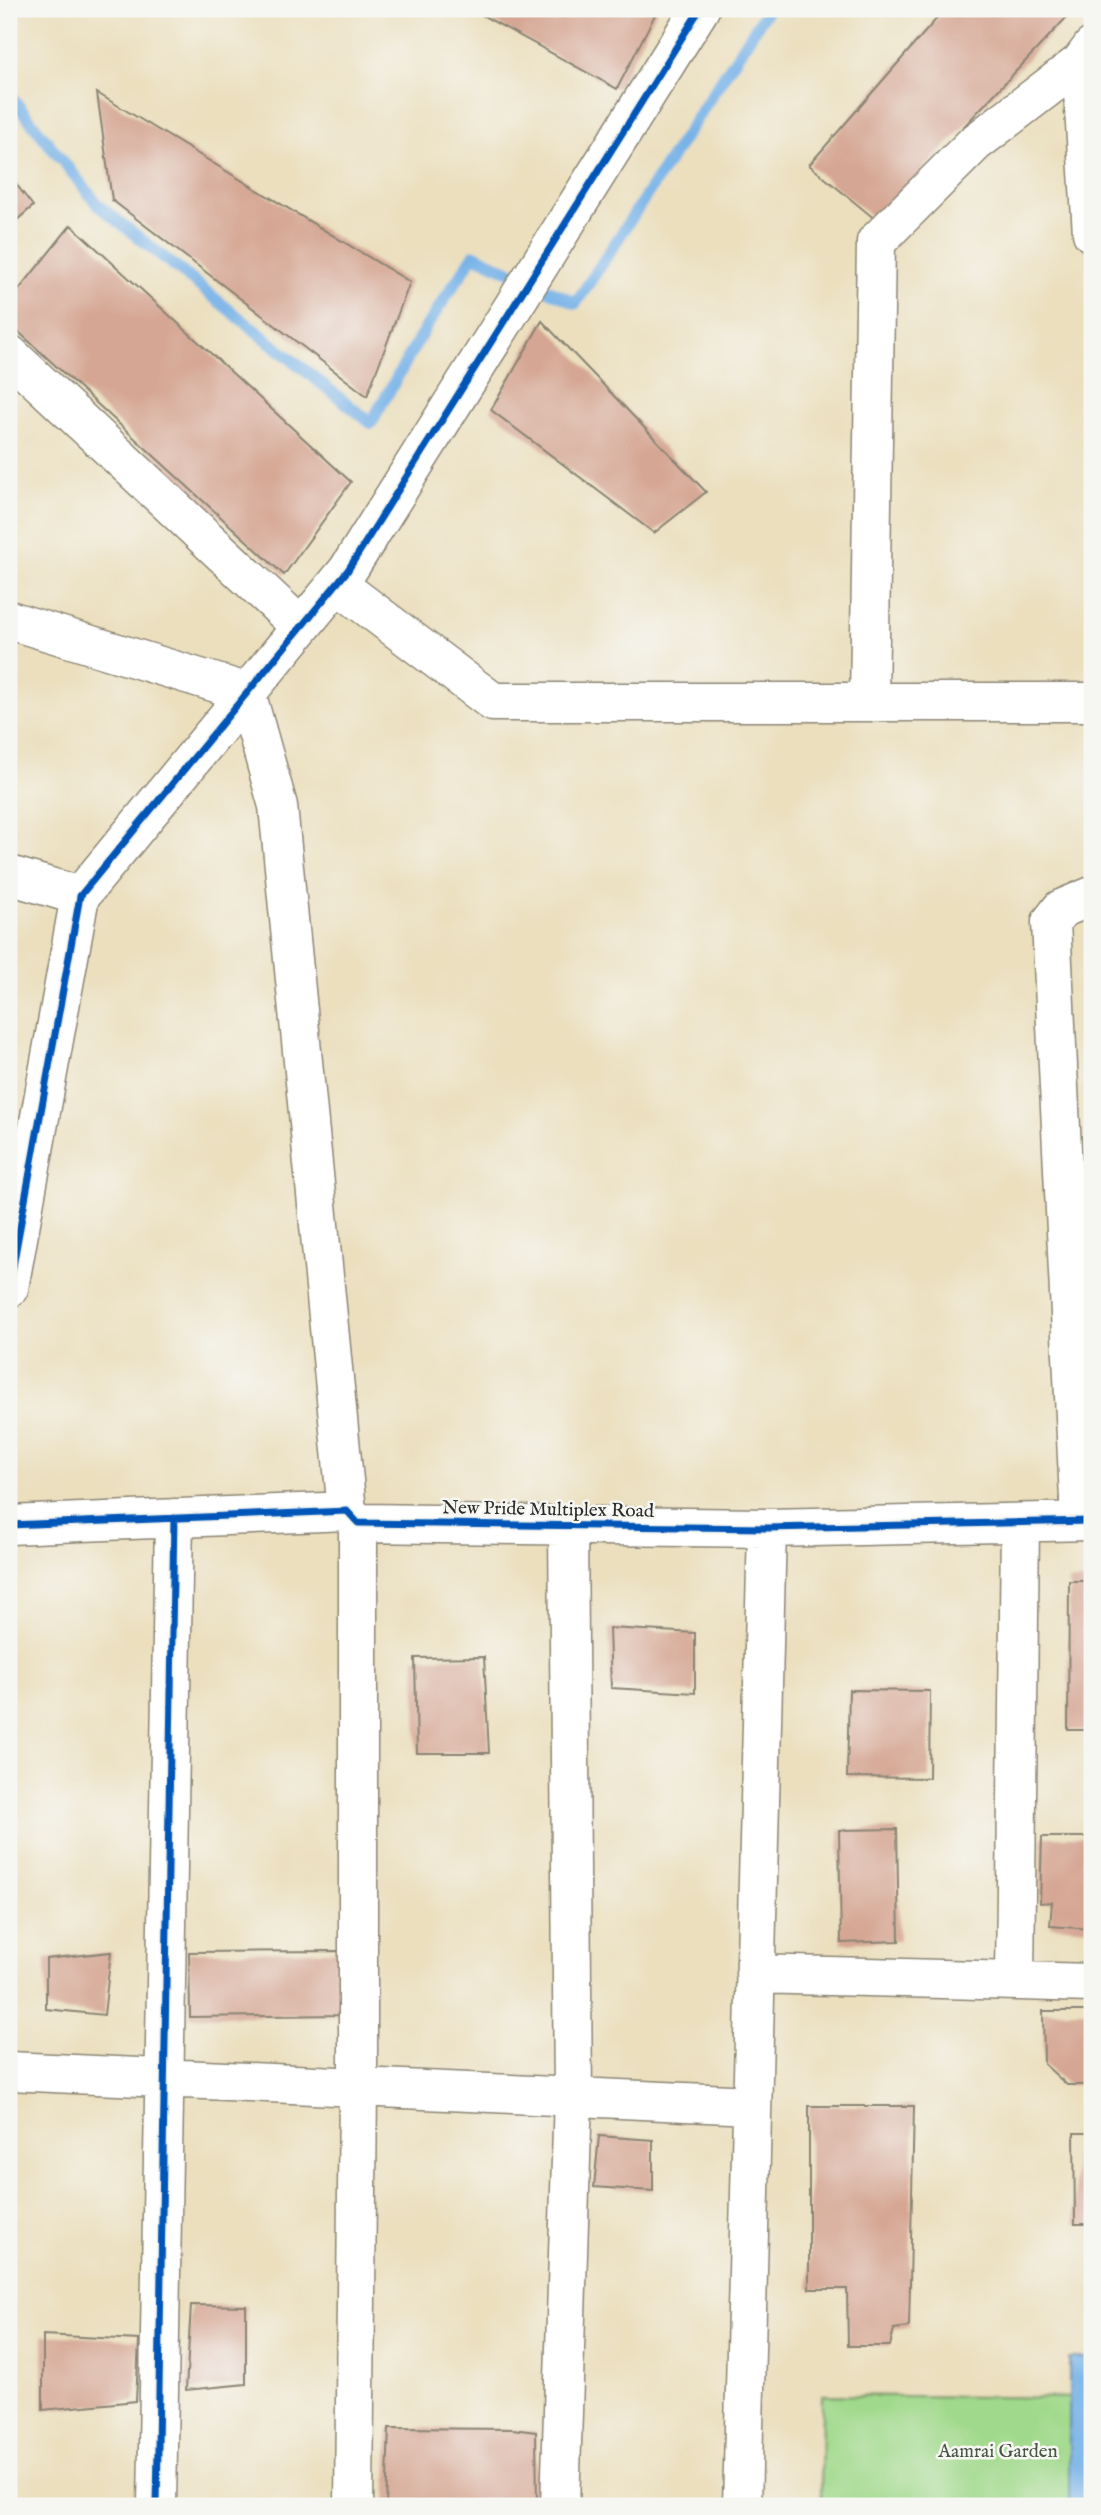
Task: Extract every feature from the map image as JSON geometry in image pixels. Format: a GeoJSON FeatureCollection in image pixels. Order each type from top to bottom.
{"type":"FeatureCollection","features":[{"type":"Feature","properties":{"kind":"street"},"geometry":{"type":"LineString","coordinates":[[9,1288],[80,896],[337,584],[700,9]]}},
{"type":"Feature","properties":{"kind":"street"},"geometry":{"type":"LineString","coordinates":[[869,702],[876,242],[975,143],[1087,55]]}},
{"type":"Feature","properties":{"kind":"street"},"geometry":{"type":"LineString","coordinates":[[1087,55],[1092,233]]}},
{"type":"Feature","properties":{"kind":"street"},"geometry":{"type":"LineString","coordinates":[[9,354],[301,627]]}},
{"type":"Feature","properties":{"kind":"street"},"geometry":{"type":"LineString","coordinates":[[337,584],[493,702],[1092,702]]}},
{"type":"Feature","properties":{"kind":"street"},"geometry":{"type":"LineString","coordinates":[[9,620],[246,692]]}},
{"type":"Feature","properties":{"kind":"street"},"geometry":{"type":"LineString","coordinates":[[246,692],[278,806],[352,1517],[358,2087],[354,2506]]}},
{"type":"Feature","properties":{"kind":"street"},"geometry":{"type":"LineString","coordinates":[[9,875],[80,896]]}},
{"type":"Feature","properties":{"kind":"street"},"geometry":{"type":"LineString","coordinates":[[1086,1520],[1077,1170],[1051,922],[1061,909],[1092,896]]}},
{"type":"Feature","properties":{"kind":"street","name":"New Pride Multiplex Road"},"geometry":{"type":"LineString","coordinates":[[9,1525],[174,1518],[352,1517],[568,1528],[767,1528],[1020,1524],[1086,1520]]}},
{"type":"Feature","properties":{"kind":"street"},"geometry":{"type":"LineString","coordinates":[[157,2506],[174,1518]]}},
{"type":"Feature","properties":{"kind":"street"},"geometry":{"type":"LineString","coordinates":[[1015,1980],[1020,1524]]}},
{"type":"Feature","properties":{"kind":"street"},"geometry":{"type":"LineString","coordinates":[[560,2506],[573,2096],[568,1528]]}},
{"type":"Feature","properties":{"kind":"street"},"geometry":{"type":"LineString","coordinates":[[742,2506],[767,1528]]}},
{"type":"Feature","properties":{"kind":"street"},"geometry":{"type":"LineString","coordinates":[[755,1975],[1092,1983]]}},
{"type":"Feature","properties":{"kind":"street"},"geometry":{"type":"LineString","coordinates":[[9,2071],[751,2105]]}},
{"type":"Feature","properties":{"kind":"green space","name":"Aamrai Garden"},"geometry":{"type":"Polygon","coordinates":[[[822,2395],[1092,2398],[1092,2506],[821,2506],[822,2395]]]}},
{"type":"Feature","properties":{"kind":"water"},"geometry":{"type":"Polygon","coordinates":[[[1069,2358],[1092,2358],[1092,2506],[1069,2506],[1069,2358]]]}},
{"type":"Feature","properties":{"kind":"building"},"geometry":{"type":"Polygon","coordinates":[[[471,9],[658,9],[617,89],[471,9]]]}},
{"type":"Feature","properties":{"kind":"building"},"geometry":{"type":"Polygon","coordinates":[[[945,9],[1053,9],[1067,17],[876,220],[809,165],[945,9]]]}},
{"type":"Feature","properties":{"kind":"building"},"geometry":{"type":"Polygon","coordinates":[[[97,93],[410,282],[367,396],[112,200],[97,93]]]}},
{"type":"Feature","properties":{"kind":"building"},"geometry":{"type":"Polygon","coordinates":[[[9,175],[33,206],[9,227],[9,175]]]}},
{"type":"Feature","properties":{"kind":"building"},"geometry":{"type":"Polygon","coordinates":[[[71,225],[351,482],[284,575],[9,323],[9,302],[71,225]]]}},
{"type":"Feature","properties":{"kind":"building"},"geometry":{"type":"Polygon","coordinates":[[[542,321],[706,492],[654,533],[491,410],[542,321]]]}},
{"type":"Feature","properties":{"kind":"building"},"geometry":{"type":"Polygon","coordinates":[[[1069,1581],[1092,1581],[1092,1730],[1068,1730],[1069,1581]]]}},
{"type":"Feature","properties":{"kind":"building"},"geometry":{"type":"Polygon","coordinates":[[[609,1628],[695,1633],[695,1693],[611,1688],[609,1628]]]}},
{"type":"Feature","properties":{"kind":"building"},"geometry":{"type":"Polygon","coordinates":[[[484,1657],[489,1753],[417,1753],[415,1658],[484,1657]]]}},
{"type":"Feature","properties":{"kind":"building"},"geometry":{"type":"Polygon","coordinates":[[[849,1690],[930,1691],[929,1778],[847,1777],[849,1690]]]}},
{"type":"Feature","properties":{"kind":"building"},"geometry":{"type":"Polygon","coordinates":[[[897,1829],[899,1941],[841,1943],[839,1830],[897,1829]]]}},
{"type":"Feature","properties":{"kind":"building"},"geometry":{"type":"Polygon","coordinates":[[[1042,1837],[1092,1837],[1092,1929],[1050,1926],[1052,1902],[1040,1903],[1042,1837]]]}},
{"type":"Feature","properties":{"kind":"building"},"geometry":{"type":"Polygon","coordinates":[[[339,1951],[340,2015],[190,2017],[189,1952],[339,1951]]]}},
{"type":"Feature","properties":{"kind":"building"},"geometry":{"type":"Polygon","coordinates":[[[111,1952],[104,2015],[46,2009],[46,1959],[111,1952]]]}},
{"type":"Feature","properties":{"kind":"building"},"geometry":{"type":"Polygon","coordinates":[[[1043,2011],[1092,2011],[1092,2085],[1067,2085],[1044,2064],[1043,2011]]]}},
{"type":"Feature","properties":{"kind":"building"},"geometry":{"type":"Polygon","coordinates":[[[809,2106],[914,2106],[909,2327],[894,2329],[890,2346],[848,2346],[847,2289],[809,2289],[809,2106]]]}},
{"type":"Feature","properties":{"kind":"building"},"geometry":{"type":"Polygon","coordinates":[[[1074,2133],[1092,2133],[1092,2224],[1075,2224],[1074,2133]]]}},
{"type":"Feature","properties":{"kind":"building"},"geometry":{"type":"Polygon","coordinates":[[[599,2136],[653,2140],[653,2191],[594,2187],[599,2136]]]}},
{"type":"Feature","properties":{"kind":"building"},"geometry":{"type":"Polygon","coordinates":[[[191,2305],[246,2306],[246,2384],[186,2390],[191,2305]]]}},
{"type":"Feature","properties":{"kind":"building"},"geometry":{"type":"Polygon","coordinates":[[[43,2335],[139,2340],[136,2401],[43,2410],[43,2335]]]}},
{"type":"Feature","properties":{"kind":"building"},"geometry":{"type":"Polygon","coordinates":[[[389,2428],[512,2429],[536,2432],[537,2506],[386,2506],[389,2428]]]}},
{"type":"Feature","properties":{"kind":"waterway"},"geometry":{"type":"LineString","coordinates":[[9,94],[98,205],[371,423],[424,330],[474,255],[576,303],[768,9]]}},
{"type":"Feature","properties":{"kind":"cycle path"},"geometry":{"type":"LineString","coordinates":[[9,1288],[80,896],[348,570],[700,9]]}},
{"type":"Feature","properties":{"kind":"cycle path"},"geometry":{"type":"LineString","coordinates":[[9,1525],[347,1511],[358,1523],[767,1528],[1092,1521]]}},
{"type":"Feature","properties":{"kind":"cycle path"},"geometry":{"type":"LineString","coordinates":[[157,2506],[174,1518]]}}]}
